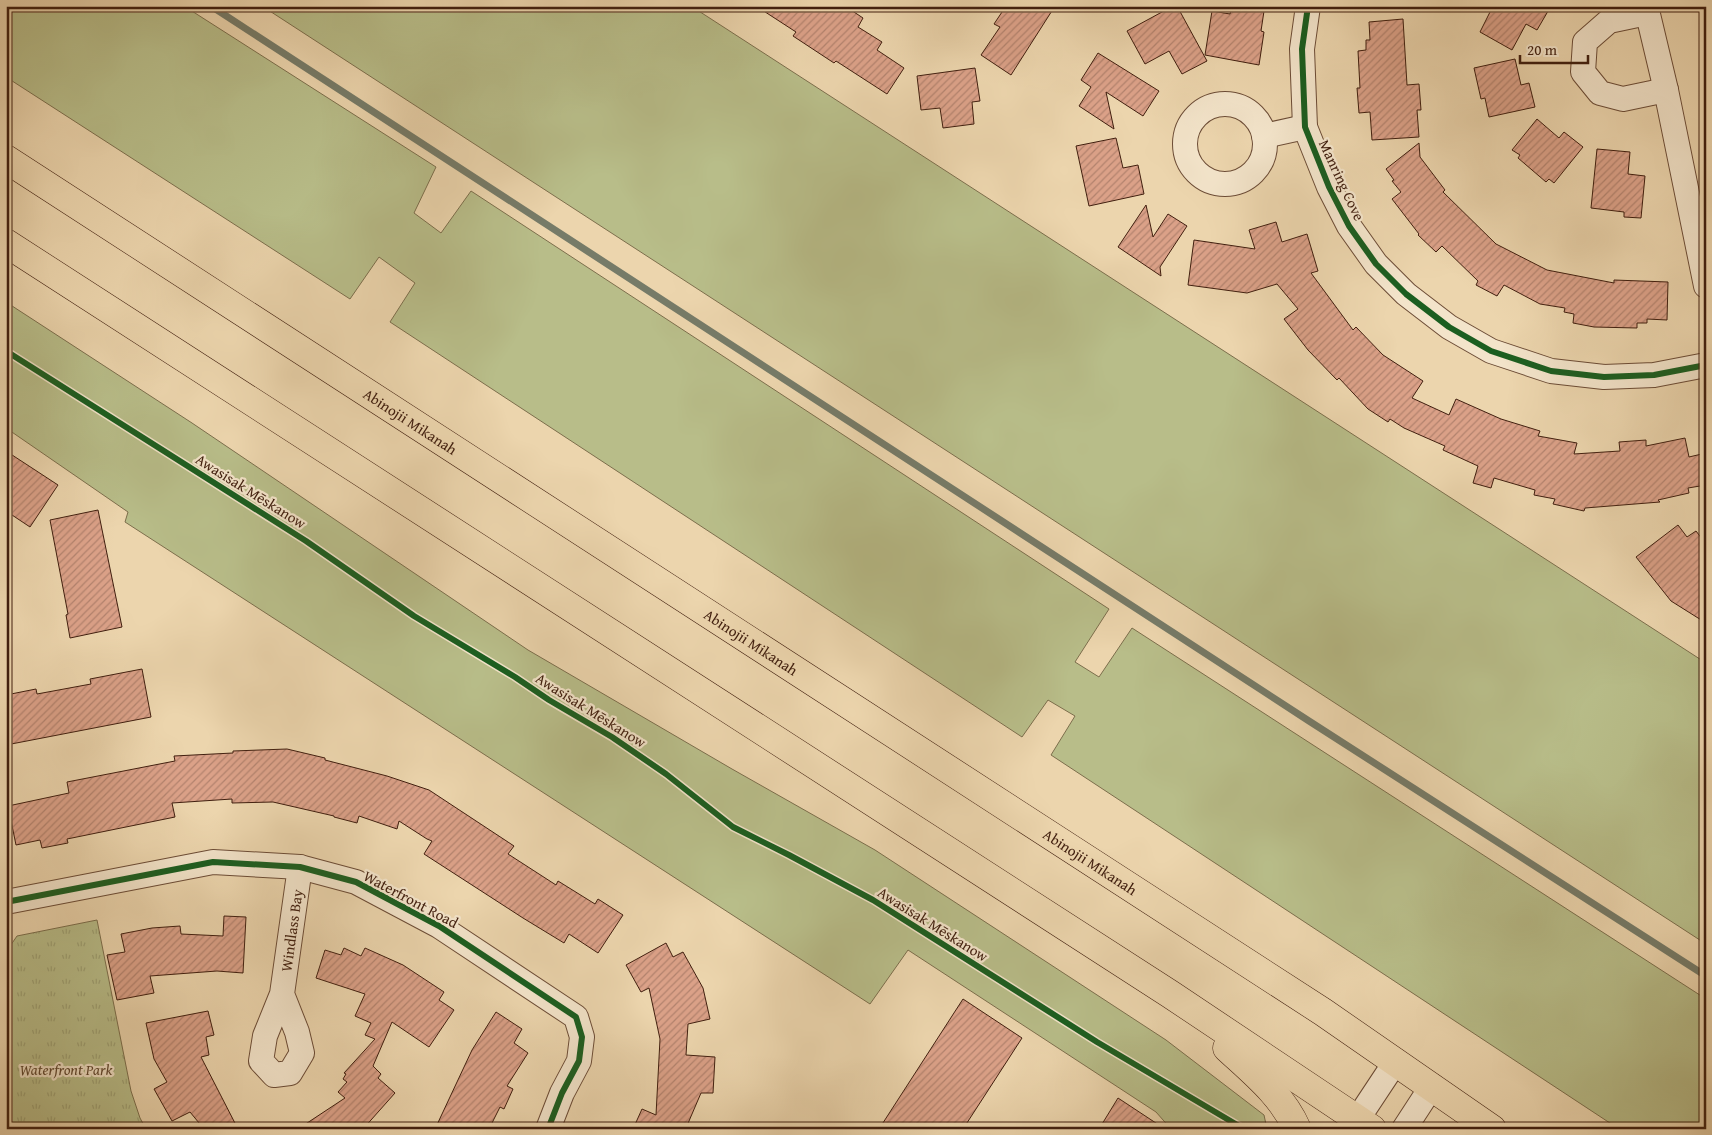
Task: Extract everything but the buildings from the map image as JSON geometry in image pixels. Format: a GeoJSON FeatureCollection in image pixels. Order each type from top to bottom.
{"type":"FeatureCollection","features":[{"type":"Feature","properties":{"kind":"main road","name":"Abinojii Mikanah"},"geometry":{"type":"LineString","coordinates":[[6,158],[1160,906],[1396,1061],[1492,1129]]}},
{"type":"Feature","properties":{"kind":"main road"},"geometry":{"type":"LineString","coordinates":[[6,243],[1170,994],[1360,1125]]}},
{"type":"Feature","properties":{"kind":"main road"},"geometry":{"type":"LineString","coordinates":[[6,252],[36,262]]}},
{"type":"Feature","properties":{"kind":"main road"},"geometry":{"type":"LineString","coordinates":[[1170,994],[1274,1091],[1287,1108],[1297,1129]]}},
{"type":"Feature","properties":{"kind":"street","name":"Manring Cove"},"geometry":{"type":"LineString","coordinates":[[1308,6],[1302,49],[1305,127],[1329,187],[1349,226],[1376,264],[1406,294],[1450,327],[1491,351],[1551,371],[1604,377],[1646,375],[1706,365]]}},
{"type":"Feature","properties":{"kind":"street"},"geometry":{"type":"LineString","coordinates":[[1666,90],[1623,99],[1600,93],[1583,72],[1585,42],[1609,21],[1647,9],[1666,90],[1706,286]]}},
{"type":"Feature","properties":{"kind":"street"},"geometry":{"type":"LineString","coordinates":[[1264,136],[1305,127]]}},
{"type":"Feature","properties":{"kind":"street","name":"Waterfront Road"},"geometry":{"type":"LineString","coordinates":[[6,902],[213,862],[300,867],[356,882],[439,926],[576,1017],[582,1037],[579,1061],[562,1092],[548,1129]]}},
{"type":"Feature","properties":{"kind":"street","name":"Windlass Bay"},"geometry":{"type":"LineString","coordinates":[[282,994],[300,867]]}},
{"type":"Feature","properties":{"kind":"street"},"geometry":{"type":"LineString","coordinates":[[1360,1125],[1396,1061]]}},
{"type":"Feature","properties":{"kind":"street"},"geometry":{"type":"LineString","coordinates":[[1404,1129],[1432,1086]]}},
{"type":"Feature","properties":{"kind":"green space"},"geometry":{"type":"Polygon","coordinates":[[[6,6],[184,6],[436,167],[414,213],[441,233],[471,191],[1109,609],[1075,662],[1099,677],[1132,628],[1706,999],[1706,1129],[1619,1129],[1051,755],[1075,716],[1048,700],[1022,737],[390,322],[415,283],[379,257],[350,299],[6,77],[6,6]]]}},
{"type":"Feature","properties":{"kind":"green space"},"geometry":{"type":"Polygon","coordinates":[[[262,6],[691,6],[1706,663],[1706,944],[262,6]]]}},
{"type":"Feature","properties":{"kind":"green space"},"geometry":{"type":"Polygon","coordinates":[[[6,302],[192,423],[528,650],[875,850],[1166,1040],[1264,1115],[1267,1129],[1171,1129],[1156,1112],[908,950],[870,1004],[125,522],[128,512],[6,428],[6,302]]]}},
{"type":"Feature","properties":{"kind":"green space","name":"Waterfront Park"},"geometry":{"type":"Polygon","coordinates":[[[97,920],[131,1091],[140,1118],[146,1129],[6,1129],[6,952],[17,936],[97,920]]]}},
{"type":"Feature","properties":{"kind":"waterway"},"geometry":{"type":"LineString","coordinates":[[211,6],[1309,721],[1706,976]]}},
{"type":"Feature","properties":{"kind":"cycle path"},"geometry":{"type":"LineString","coordinates":[[1308,6],[1302,49],[1305,127],[1329,187],[1349,226],[1376,264],[1406,294],[1449,327],[1491,351],[1551,371],[1604,377],[1654,375],[1706,365]]}},
{"type":"Feature","properties":{"kind":"cycle path","name":"Awasisak Mēskanow"},"geometry":{"type":"LineString","coordinates":[[6,351],[306,541],[414,616],[612,737],[666,774],[733,827],[873,900],[1097,1042],[1244,1129]]}},
{"type":"Feature","properties":{"kind":"cycle path"},"geometry":{"type":"LineString","coordinates":[[6,902],[213,862],[300,867],[356,882],[439,926],[576,1017],[582,1037],[579,1061],[562,1093],[548,1129]]}}]}
